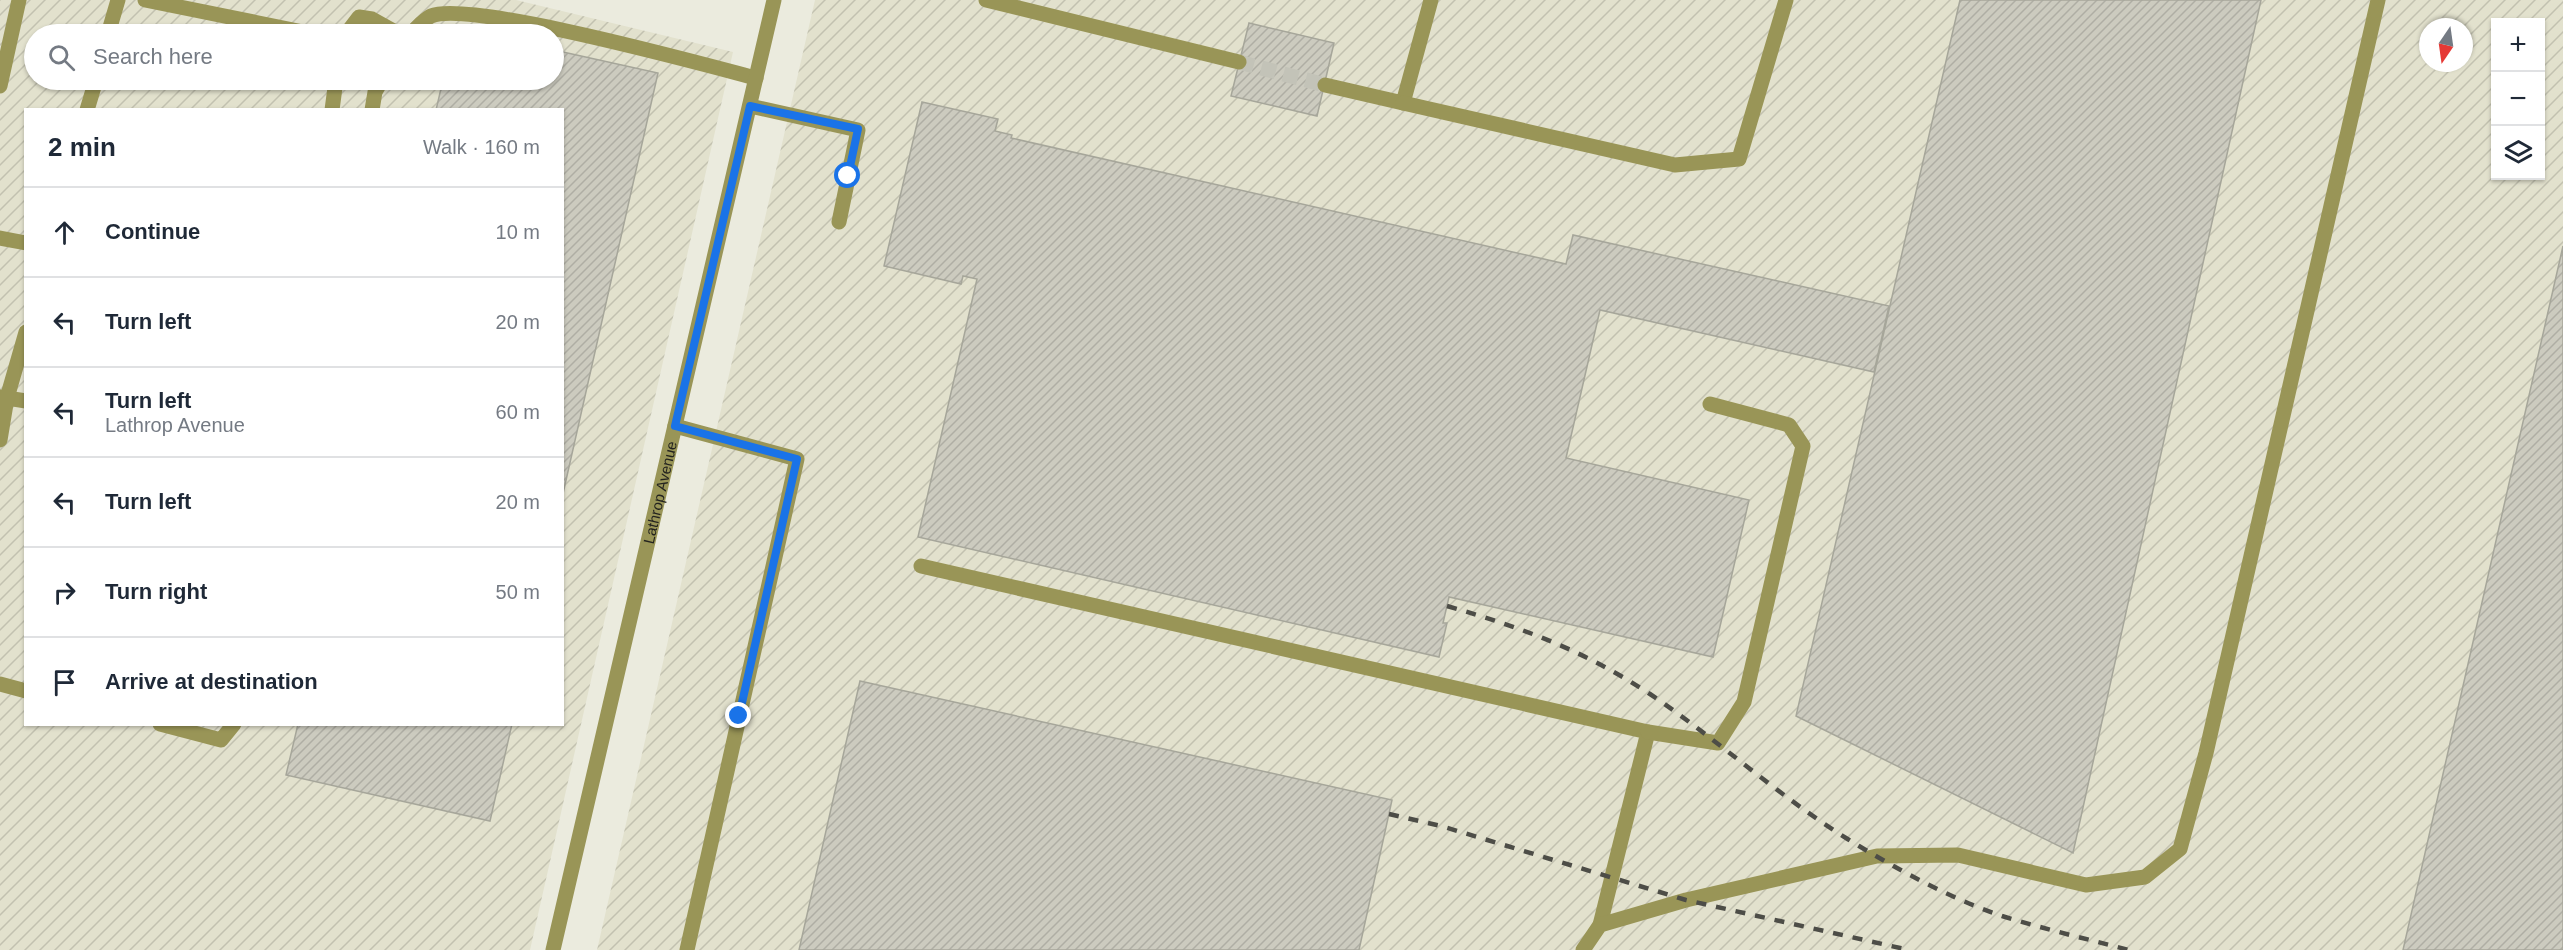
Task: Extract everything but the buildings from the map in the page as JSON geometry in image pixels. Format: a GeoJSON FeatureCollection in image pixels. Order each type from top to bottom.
{"type":"FeatureCollection","features":[{"type":"Feature","properties":{"kind":"street"},"geometry":{"type":"LineString","coordinates":[[0,86],[19,0]]}},
{"type":"Feature","properties":{"kind":"street"},"geometry":{"type":"LineString","coordinates":[[111,24],[118,0]]}},
{"type":"Feature","properties":{"kind":"street"},"geometry":{"type":"LineString","coordinates":[[145,0],[181,4],[270,24]]}},
{"type":"Feature","properties":{"kind":"street","name":"Lathrop Avenue"},"geometry":{"type":"LineString","coordinates":[[553,950],[774,0]]}},
{"type":"Feature","properties":{"kind":"street"},"geometry":{"type":"LineString","coordinates":[[986,0],[1239,62]]}},
{"type":"Feature","properties":{"kind":"street"},"geometry":{"type":"LineString","coordinates":[[1403,103],[1431,0]]}},
{"type":"Feature","properties":{"kind":"street"},"geometry":{"type":"LineString","coordinates":[[1324,85],[1675,165],[1739,159],[1786,0]]}},
{"type":"Feature","properties":{"kind":"street"},"geometry":{"type":"LineString","coordinates":[[1599,924],[1686,900],[1877,856],[1958,855],[2086,885],[2145,877],[2180,849],[2206,753],[2378,0]]}},
{"type":"Feature","properties":{"kind":"street"},"geometry":{"type":"LineString","coordinates":[[422,24],[431,16],[459,11],[516,18],[540,24]]}},
{"type":"Feature","properties":{"kind":"street"},"geometry":{"type":"LineString","coordinates":[[354,24],[359,17],[372,19],[381,24]]}},
{"type":"Feature","properties":{"kind":"street"},"geometry":{"type":"LineString","coordinates":[[564,30],[756,78]]}},
{"type":"Feature","properties":{"kind":"street"},"geometry":{"type":"LineString","coordinates":[[88,108],[93,90]]}},
{"type":"Feature","properties":{"kind":"street"},"geometry":{"type":"LineString","coordinates":[[332,108],[335,90]]}},
{"type":"Feature","properties":{"kind":"street"},"geometry":{"type":"LineString","coordinates":[[372,108],[376,90]]}},
{"type":"Feature","properties":{"kind":"street"},"geometry":{"type":"LineString","coordinates":[[750,106],[858,129],[839,222]]}},
{"type":"Feature","properties":{"kind":"street"},"geometry":{"type":"LineString","coordinates":[[0,238],[24,243]]}},
{"type":"Feature","properties":{"kind":"street"},"geometry":{"type":"LineString","coordinates":[[0,440],[4,397],[24,338]]}},
{"type":"Feature","properties":{"kind":"street"},"geometry":{"type":"LineString","coordinates":[[4,397],[24,401]]}},
{"type":"Feature","properties":{"kind":"street"},"geometry":{"type":"LineString","coordinates":[[921,566],[1648,732],[1718,743],[1744,702],[1803,446],[1789,425],[1710,404]]}},
{"type":"Feature","properties":{"kind":"street"},"geometry":{"type":"LineString","coordinates":[[675,426],[797,459],[687,950]]}},
{"type":"Feature","properties":{"kind":"street"},"geometry":{"type":"LineString","coordinates":[[0,684],[24,690]]}},
{"type":"Feature","properties":{"kind":"street"},"geometry":{"type":"LineString","coordinates":[[168,726],[221,740],[232,726]]}},
{"type":"Feature","properties":{"kind":"street"},"geometry":{"type":"LineString","coordinates":[[1583,950],[1599,924],[1648,732]]}},
{"type":"Feature","properties":{"kind":"shaded area"},"geometry":{"type":"Polygon","coordinates":[[[0,0],[516,0],[733,52],[530,950],[0,950],[0,0]]]}},
{"type":"Feature","properties":{"kind":"shaded area"},"geometry":{"type":"Polygon","coordinates":[[[815,0],[2563,0],[2563,950],[597,950],[815,0]]]}},
{"type":"Feature","properties":{"kind":"tunnel"},"geometry":{"type":"LineString","coordinates":[[1239,62],[1325,85]]}},
{"type":"Feature","properties":{"kind":"railway"},"geometry":{"type":"LineString","coordinates":[[1447,606],[1552,642],[1625,678],[1650,694],[1832,829],[1929,885],[2002,916],[2129,950]]}},
{"type":"Feature","properties":{"kind":"railway"},"geometry":{"type":"LineString","coordinates":[[1389,814],[1441,826],[1686,900],[1909,950]]}},
{"type":"Feature","properties":{"kind":"route"},"geometry":{"type":"LineString","coordinates":[[739,716],[797,459],[675,426],[750,106],[858,129],[848,176]]}}]}
